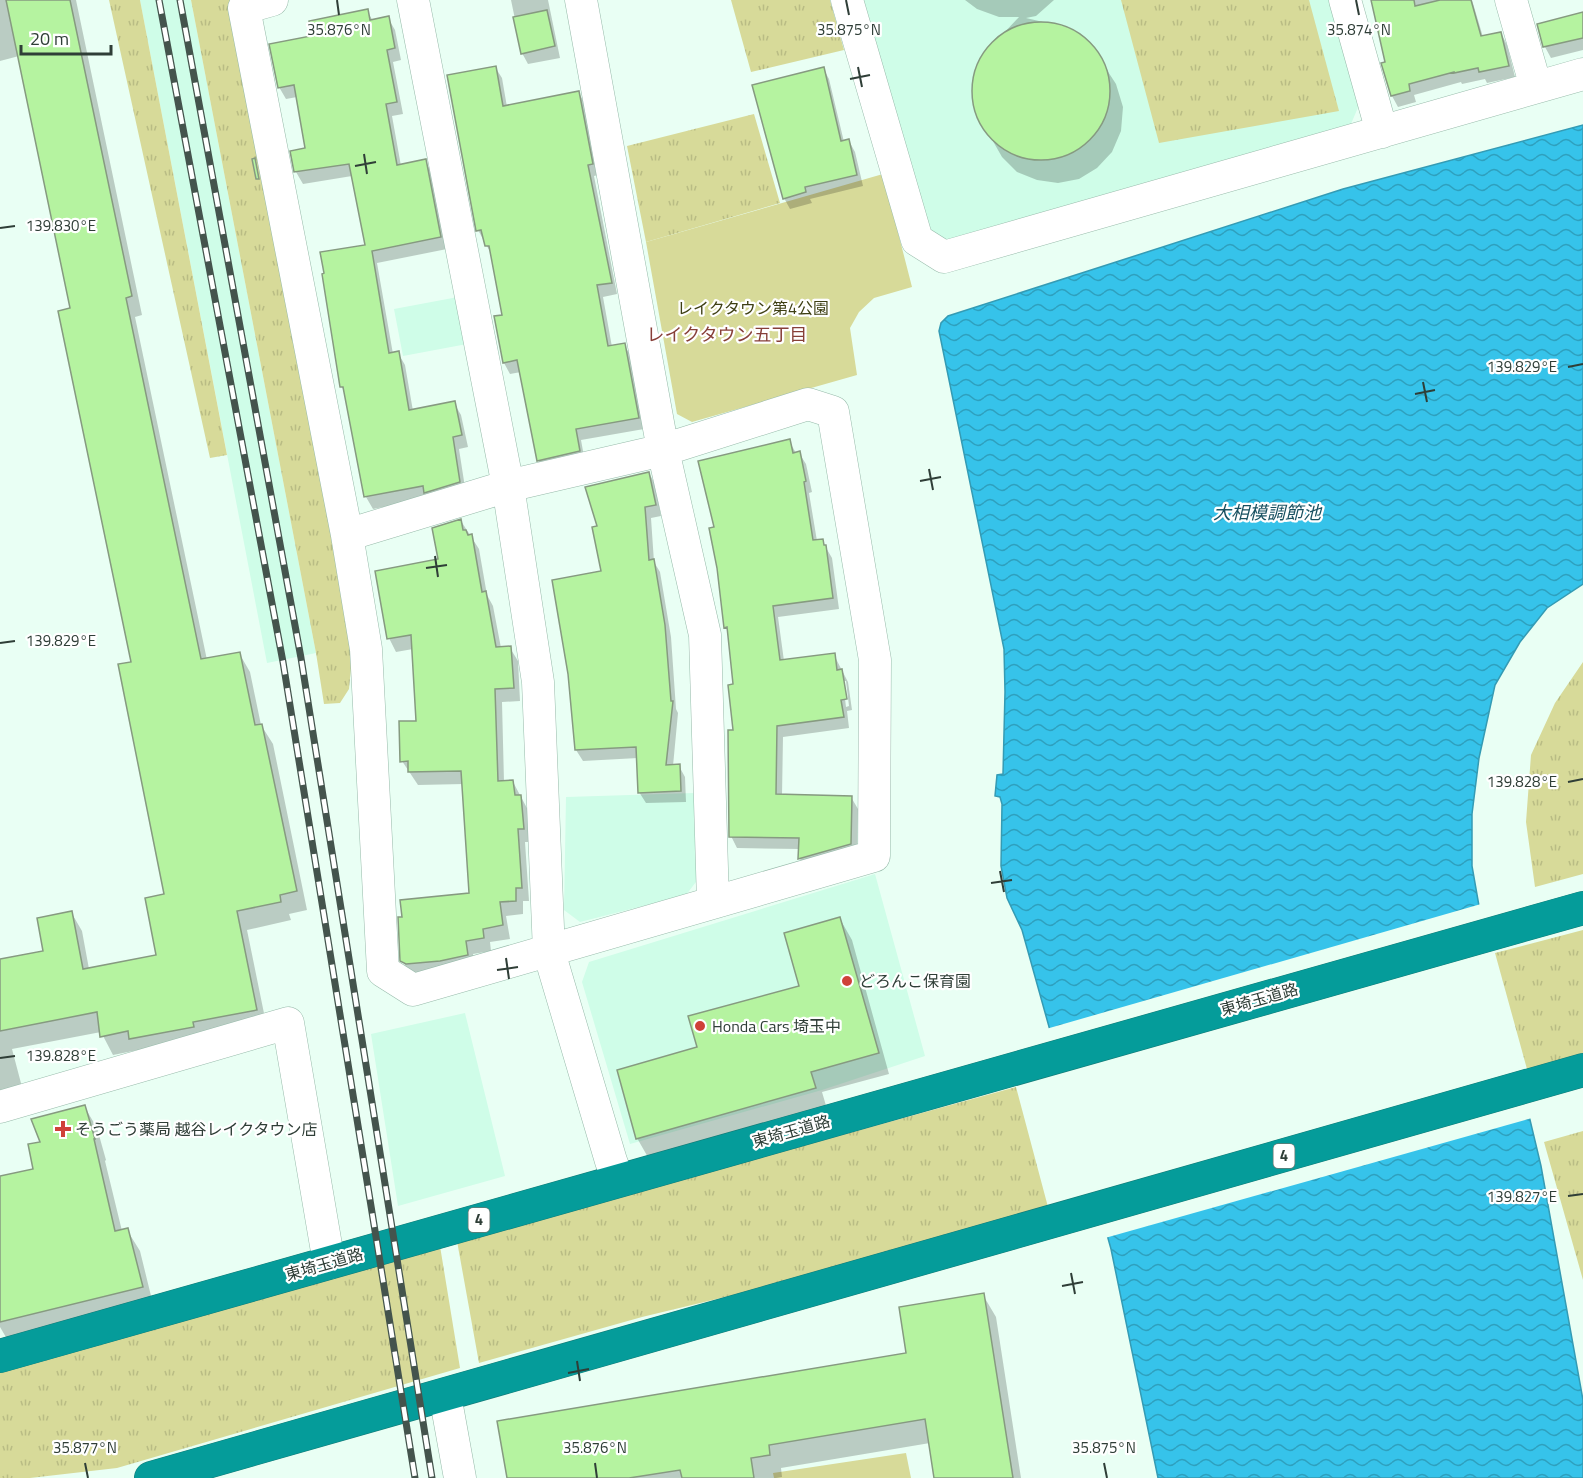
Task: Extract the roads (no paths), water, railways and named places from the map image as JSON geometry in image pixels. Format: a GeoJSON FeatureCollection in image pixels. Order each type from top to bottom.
{"type":"FeatureCollection","features":[{"type":"Feature","properties":{"kind":"highway","name":"東埼玉道路"},"geometry":{"type":"LineString","coordinates":[[0,1356],[1583,908]]}},
{"type":"Feature","properties":{"kind":"highway","name":"4"},"geometry":{"type":"LineString","coordinates":[[151,1478],[1578,1071]]}},
{"type":"Feature","properties":{"kind":"street"},"geometry":{"type":"LineString","coordinates":[[272,0],[244,8],[347,535],[366,649],[382,971],[413,990],[874,856],[875,660],[833,412],[808,404],[663,450],[508,486],[347,535]]}},
{"type":"Feature","properties":{"kind":"street"},"geometry":{"type":"LineString","coordinates":[[413,0],[508,486],[538,682],[549,952],[618,1180]]}},
{"type":"Feature","properties":{"kind":"street"},"geometry":{"type":"LineString","coordinates":[[581,0],[663,450],[705,635],[713,902]]}},
{"type":"Feature","properties":{"kind":"street"},"geometry":{"type":"LineString","coordinates":[[847,0],[917,240],[944,257],[1583,74]]}},
{"type":"Feature","properties":{"kind":"street"},"geometry":{"type":"LineString","coordinates":[[1345,0],[1382,132]]}},
{"type":"Feature","properties":{"kind":"street"},"geometry":{"type":"LineString","coordinates":[[1511,0],[1536,87]]}},
{"type":"Feature","properties":{"kind":"street"},"geometry":{"type":"LineString","coordinates":[[0,1107],[288,1023],[330,1263]]}},
{"type":"Feature","properties":{"kind":"street"},"geometry":{"type":"LineString","coordinates":[[445,1395],[460,1478]]}},
{"type":"Feature","properties":{"kind":"water","name":"大相模調節池"},"geometry":{"type":"Polygon","coordinates":[[[1583,125],[1583,584],[1547,608],[1520,642],[1495,685],[1479,758],[1472,814],[1472,866],[1479,906],[1541,1166],[1583,1400],[1583,1478],[1158,1478],[1111,1249],[1022,930],[1007,898],[1001,866],[1002,804],[1000,797],[995,796],[997,775],[1003,774],[1004,649],[939,331],[941,323],[948,316],[1343,189],[1583,125]]]}},
{"type":"Feature","properties":{"kind":"railway"},"geometry":{"type":"LineString","coordinates":[[159,0],[283,662],[415,1478]]}},
{"type":"Feature","properties":{"kind":"railway"},"geometry":{"type":"LineString","coordinates":[[180,0],[301,658],[432,1478]]}},
{"type":"Feature","properties":{"kind":"place","name":"どろんこ保育園"},"geometry":{"type":"Point","coordinates":[847,981]}},
{"type":"Feature","properties":{"kind":"place","name":"Honda Cars 埼玉中"},"geometry":{"type":"Point","coordinates":[700,1026]}},
{"type":"Feature","properties":{"kind":"place","name":"そうごう薬局 越谷レイクタウン店"},"geometry":{"type":"Point","coordinates":[63,1129]}},
{"type":"Feature","properties":{"kind":"district","name":"レイクタウン五丁目"},"geometry":{"type":"Point","coordinates":[727,335]}},
{"type":"Feature","properties":{"kind":"park label","name":"レイクタウン第4公園"},"geometry":{"type":"Point","coordinates":[753,308]}}]}
